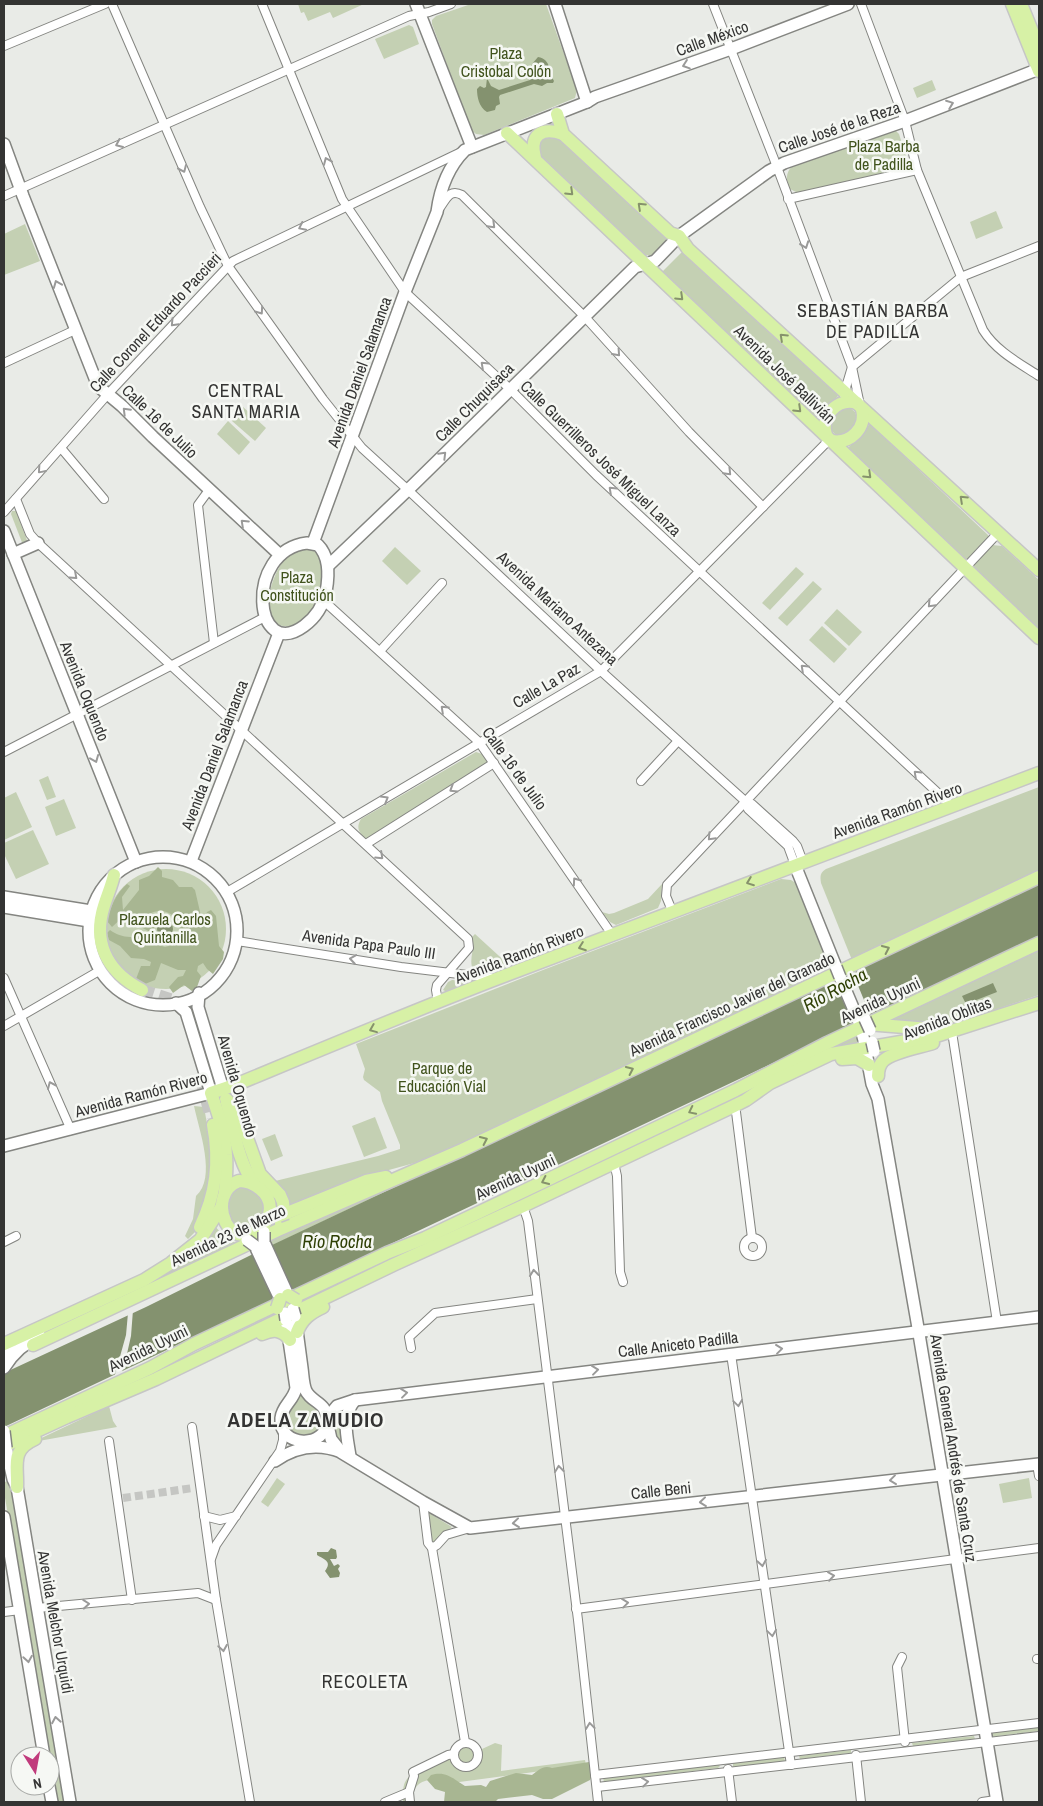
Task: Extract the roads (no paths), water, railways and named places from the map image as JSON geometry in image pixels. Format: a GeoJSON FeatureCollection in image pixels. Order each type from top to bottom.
{"type":"FeatureCollection","features":[{"type":"Feature","properties":{"kind":"main road"},"geometry":{"type":"LineString","coordinates":[[418,9],[468,149],[587,102],[555,4]]}},
{"type":"Feature","properties":{"kind":"main road","name":"Calle México"},"geometry":{"type":"LineString","coordinates":[[587,102],[595,96],[732,48],[848,4]]}},
{"type":"Feature","properties":{"kind":"main road"},"geometry":{"type":"LineString","coordinates":[[1012,4],[1039,70]]}},
{"type":"Feature","properties":{"kind":"main road"},"geometry":{"type":"LineString","coordinates":[[1021,4],[1039,48]]}},
{"type":"Feature","properties":{"kind":"main road","name":"Calle José de la Reza"},"geometry":{"type":"LineString","coordinates":[[645,264],[655,261],[679,236],[776,166],[905,121],[1039,70]]}},
{"type":"Feature","properties":{"kind":"main road"},"geometry":{"type":"LineString","coordinates":[[557,114],[563,134]]}},
{"type":"Feature","properties":{"kind":"main road"},"geometry":{"type":"LineString","coordinates":[[535,158],[533,145],[540,133],[551,130],[563,134]]}},
{"type":"Feature","properties":{"kind":"main road","name":"Avenida José Ballivián"},"geometry":{"type":"LineString","coordinates":[[507,133],[1039,638]]}},
{"type":"Feature","properties":{"kind":"main road","name":"Avenida José Ballivián"},"geometry":{"type":"LineString","coordinates":[[563,134],[670,233],[679,236],[688,249],[1039,570]]}},
{"type":"Feature","properties":{"kind":"main road","name":"Calle 16 de Julio"},"geometry":{"type":"LineString","coordinates":[[4,144],[98,386],[280,555]]}},
{"type":"Feature","properties":{"kind":"main road","name":"Avenida Daniel Salamanca"},"geometry":{"type":"LineString","coordinates":[[313,543],[405,292],[437,212],[439,198],[445,181],[456,159],[468,149]]}},
{"type":"Feature","properties":{"kind":"main road","name":"Calle Chuquisaca"},"geometry":{"type":"LineString","coordinates":[[328,566],[635,267],[645,264]]}},
{"type":"Feature","properties":{"kind":"main road"},"geometry":{"type":"LineString","coordinates":[[830,439],[824,424],[826,418],[838,404],[848,402],[860,406]]}},
{"type":"Feature","properties":{"kind":"main road","name":"Calle La Paz"},"geometry":{"type":"LineString","coordinates":[[830,439],[844,442],[856,433],[864,420],[860,406]]}},
{"type":"Feature","properties":{"kind":"main road","name":"Avenida Oquendo"},"geometry":{"type":"LineString","coordinates":[[4,531],[136,862]]}},
{"type":"Feature","properties":{"kind":"main road"},"geometry":{"type":"LineString","coordinates":[[13,554],[38,543]]}},
{"type":"Feature","properties":{"kind":"main road"},"geometry":{"type":"LineString","coordinates":[[313,543],[318,545],[324,554],[328,566],[328,581],[324,600],[310,621],[300,629],[288,633],[279,633],[271,627],[265,617],[262,599],[270,569],[280,555],[299,544],[313,543]]}},
{"type":"Feature","properties":{"kind":"main road","name":"Avenida Daniel Salamanca"},"geometry":{"type":"LineString","coordinates":[[191,861],[279,633]]}},
{"type":"Feature","properties":{"kind":"main road","name":"Avenida Ramón Rivero"},"geometry":{"type":"LineString","coordinates":[[4,1146],[220,1094],[496,979],[613,936],[799,863],[953,807],[1039,772]]}},
{"type":"Feature","properties":{"kind":"main road"},"geometry":{"type":"LineString","coordinates":[[172,858],[191,861],[212,874],[227,892],[235,912],[237,940],[233,953],[220,976],[199,993],[176,1003],[156,1005],[131,999],[113,987],[99,970],[90,947],[90,916],[100,892],[114,876],[136,862],[172,858]]}},
{"type":"Feature","properties":{"kind":"main road","name":"Avenida Mariano Antezana"},"geometry":{"type":"LineString","coordinates":[[799,863],[867,1035]]}},
{"type":"Feature","properties":{"kind":"main road"},"geometry":{"type":"LineString","coordinates":[[114,876],[102,912],[100,925],[101,939],[107,958],[119,975],[130,984],[142,990]]}},
{"type":"Feature","properties":{"kind":"main road","name":"Avenida Francisco Javier del Granado"},"geometry":{"type":"LineString","coordinates":[[439,1160],[1039,877]]}},
{"type":"Feature","properties":{"kind":"main road"},"geometry":{"type":"LineString","coordinates":[[4,897],[90,916]]}},
{"type":"Feature","properties":{"kind":"main road"},"geometry":{"type":"LineString","coordinates":[[4,907],[90,916]]}},
{"type":"Feature","properties":{"kind":"main road","name":"Avenida Uyuni"},"geometry":{"type":"LineString","coordinates":[[427,1243],[727,1094],[867,1035],[1039,943]]}},
{"type":"Feature","properties":{"kind":"main road","name":"Avenida Oquendo"},"geometry":{"type":"LineString","coordinates":[[199,993],[198,1007],[220,1094],[220,1121],[226,1149],[225,1191],[222,1206]]}},
{"type":"Feature","properties":{"kind":"main road","name":"Avenida Oquendo"},"geometry":{"type":"LineString","coordinates":[[176,1003],[186,1012],[220,1094],[249,1177],[267,1199],[269,1207],[260,1240]]}},
{"type":"Feature","properties":{"kind":"main road","name":"Avenida Oblitas"},"geometry":{"type":"LineString","coordinates":[[878,1076],[878,1069],[884,1060],[891,1056],[941,1041],[952,1032],[1039,1003]]}},
{"type":"Feature","properties":{"kind":"main road"},"geometry":{"type":"LineString","coordinates":[[867,1035],[952,1032]]}},
{"type":"Feature","properties":{"kind":"main road","name":"Avenida Uyuni"},"geometry":{"type":"LineString","coordinates":[[4,1447],[92,1406],[153,1373],[194,1344],[387,1253],[427,1243],[523,1206],[740,1103],[770,1083],[831,1054],[952,1032]]}},
{"type":"Feature","properties":{"kind":"main road","name":"Avenida General Andrés de Santa Cruz"},"geometry":{"type":"LineString","coordinates":[[867,1035],[869,1065],[878,1099],[996,1801]]}},
{"type":"Feature","properties":{"kind":"main road","name":"Avenida General Andrés de Santa Cruz"},"geometry":{"type":"LineString","coordinates":[[867,1035],[878,1076],[878,1099]]}},
{"type":"Feature","properties":{"kind":"main road"},"geometry":{"type":"LineString","coordinates":[[740,1103],[831,1062],[851,1057],[857,1058],[869,1065]]}},
{"type":"Feature","properties":{"kind":"main road"},"geometry":{"type":"LineString","coordinates":[[220,1094],[237,1110],[260,1174],[283,1202],[284,1212],[278,1230]]}},
{"type":"Feature","properties":{"kind":"main road"},"geometry":{"type":"LineString","coordinates":[[182,1254],[198,1232],[215,1184],[217,1160],[211,1118]]}},
{"type":"Feature","properties":{"kind":"main road","name":"Avenida 23 de Marzo"},"geometry":{"type":"LineString","coordinates":[[32,1345],[278,1230],[439,1160]]}},
{"type":"Feature","properties":{"kind":"main road"},"geometry":{"type":"LineString","coordinates":[[260,1240],[283,1215],[366,1180],[404,1175]]}},
{"type":"Feature","properties":{"kind":"main road"},"geometry":{"type":"LineString","coordinates":[[225,1191],[234,1183],[240,1181],[246,1181],[255,1185]]}},
{"type":"Feature","properties":{"kind":"main road"},"geometry":{"type":"LineString","coordinates":[[222,1206],[223,1216],[227,1225],[234,1232],[260,1240]]}},
{"type":"Feature","properties":{"kind":"main road","name":"Avenida 23 de Marzo"},"geometry":{"type":"LineString","coordinates":[[8,1342],[144,1280],[200,1240],[222,1206]]}},
{"type":"Feature","properties":{"kind":"main road"},"geometry":{"type":"LineString","coordinates":[[234,1232],[241,1234],[255,1232],[287,1305],[294,1336],[300,1388],[286,1405],[281,1416],[283,1430],[298,1442],[311,1441],[322,1434],[327,1419]]}},
{"type":"Feature","properties":{"kind":"main road"},"geometry":{"type":"LineString","coordinates":[[153,1373],[179,1357],[264,1318],[296,1300],[313,1295],[389,1257],[427,1243]]}},
{"type":"Feature","properties":{"kind":"main road"},"geometry":{"type":"LineString","coordinates":[[294,1336],[302,1322],[314,1311],[376,1280],[427,1243]]}},
{"type":"Feature","properties":{"kind":"main road"},"geometry":{"type":"LineString","coordinates":[[4,1368],[14,1353],[32,1340],[115,1302],[138,1295]]}},
{"type":"Feature","properties":{"kind":"main road","name":"Calle Aniceto Padilla"},"geometry":{"type":"LineString","coordinates":[[327,1419],[337,1406],[355,1400],[547,1375],[1039,1317]]}},
{"type":"Feature","properties":{"kind":"main road"},"geometry":{"type":"LineString","coordinates":[[153,1373],[185,1369],[270,1331],[283,1332],[294,1336]]}},
{"type":"Feature","properties":{"kind":"main road"},"geometry":{"type":"LineString","coordinates":[[4,1352],[8,1342]]}},
{"type":"Feature","properties":{"kind":"main road","name":"Avenida Uyuni"},"geometry":{"type":"LineString","coordinates":[[4,1447],[153,1373]]}},
{"type":"Feature","properties":{"kind":"main road"},"geometry":{"type":"LineString","coordinates":[[300,1388],[324,1408],[331,1439],[346,1454],[423,1502],[470,1528]]}},
{"type":"Feature","properties":{"kind":"main road"},"geometry":{"type":"LineString","coordinates":[[346,1454],[345,1419],[350,1406],[355,1400]]}},
{"type":"Feature","properties":{"kind":"main road"},"geometry":{"type":"LineString","coordinates":[[11,1484],[19,1452],[26,1444],[84,1416],[92,1406]]}},
{"type":"Feature","properties":{"kind":"main road","name":"Avenida Melchor Urquidi"},"geometry":{"type":"LineString","coordinates":[[4,1431],[4,1447],[13,1479],[11,1484],[37,1608],[70,1802]]}},
{"type":"Feature","properties":{"kind":"main road"},"geometry":{"type":"LineString","coordinates":[[274,1461],[292,1451],[310,1447],[326,1448],[346,1454]]}},
{"type":"Feature","properties":{"kind":"main road","name":"Calle Beni"},"geometry":{"type":"LineString","coordinates":[[470,1528],[1038,1464]]}},
{"type":"Feature","properties":{"kind":"main road","name":"Avenida Melchor Urquidi"},"geometry":{"type":"LineString","coordinates":[[4,1517],[42,1746]]}},
{"type":"Feature","properties":{"kind":"street"},"geometry":{"type":"LineString","coordinates":[[4,46],[105,4]]}},
{"type":"Feature","properties":{"kind":"street","name":"Avenida Mariano Antezana"},"geometry":{"type":"LineString","coordinates":[[112,4],[228,266],[323,399],[352,436],[362,448],[601,671],[745,802],[748,809],[788,846],[799,863]]}},
{"type":"Feature","properties":{"kind":"street","name":"Calle Guerrilleros José Miguel Lanza"},"geometry":{"type":"LineString","coordinates":[[262,4],[346,206],[352,212],[405,292],[510,389],[596,475],[699,572],[953,807]]}},
{"type":"Feature","properties":{"kind":"street"},"geometry":{"type":"LineString","coordinates":[[4,196],[409,16],[418,9],[451,4]]}},
{"type":"Feature","properties":{"kind":"street","name":"Calle La Paz"},"geometry":{"type":"LineString","coordinates":[[713,4],[732,48],[852,367],[860,406]]}},
{"type":"Feature","properties":{"kind":"street"},"geometry":{"type":"LineString","coordinates":[[861,4],[905,121],[917,170],[983,330],[989,340],[1002,351],[1039,376]]}},
{"type":"Feature","properties":{"kind":"street","name":"Calle Coronel Eduardo Paccieri"},"geometry":{"type":"LineString","coordinates":[[4,512],[108,394],[233,261],[468,149]]}},
{"type":"Feature","properties":{"kind":"street"},"geometry":{"type":"LineString","coordinates":[[788,199],[917,170]]}},
{"type":"Feature","properties":{"kind":"street","name":"Avenida Daniel Salamanca"},"geometry":{"type":"LineString","coordinates":[[437,212],[448,195],[456,192],[462,196],[584,317]]}},
{"type":"Feature","properties":{"kind":"street"},"geometry":{"type":"LineString","coordinates":[[838,404],[845,393],[852,367],[961,277],[1039,246]]}},
{"type":"Feature","properties":{"kind":"street"},"geometry":{"type":"LineString","coordinates":[[584,317],[689,432],[763,507]]}},
{"type":"Feature","properties":{"kind":"street"},"geometry":{"type":"LineString","coordinates":[[4,363],[75,330]]}},
{"type":"Feature","properties":{"kind":"street","name":"Calle La Paz"},"geometry":{"type":"LineString","coordinates":[[227,892],[601,671],[830,439]]}},
{"type":"Feature","properties":{"kind":"street"},"geometry":{"type":"LineString","coordinates":[[61,448],[104,499]]}},
{"type":"Feature","properties":{"kind":"street"},"geometry":{"type":"LineString","coordinates":[[209,490],[198,505],[214,643]]}},
{"type":"Feature","properties":{"kind":"street"},"geometry":{"type":"LineString","coordinates":[[16,499],[30,534],[38,543],[172,664],[468,939],[470,948],[437,985],[438,1002]]}},
{"type":"Feature","properties":{"kind":"street"},"geometry":{"type":"LineString","coordinates":[[673,912],[666,896],[666,885],[999,532]]}},
{"type":"Feature","properties":{"kind":"street"},"geometry":{"type":"LineString","coordinates":[[380,651],[442,583]]}},
{"type":"Feature","properties":{"kind":"street","name":"Calle 16 de Julio"},"geometry":{"type":"LineString","coordinates":[[324,600],[480,742],[613,936]]}},
{"type":"Feature","properties":{"kind":"street"},"geometry":{"type":"LineString","coordinates":[[4,752],[265,617]]}},
{"type":"Feature","properties":{"kind":"street"},"geometry":{"type":"LineString","coordinates":[[641,781],[678,741]]}},
{"type":"Feature","properties":{"kind":"street"},"geometry":{"type":"LineString","coordinates":[[366,844],[494,763]]}},
{"type":"Feature","properties":{"kind":"street","name":"Avenida Papa Paulo III"},"geometry":{"type":"LineString","coordinates":[[237,940],[402,967],[496,979]]}},
{"type":"Feature","properties":{"kind":"street"},"geometry":{"type":"LineString","coordinates":[[4,1026],[99,970]]}},
{"type":"Feature","properties":{"kind":"street"},"geometry":{"type":"LineString","coordinates":[[4,978],[71,1130]]}},
{"type":"Feature","properties":{"kind":"street"},"geometry":{"type":"LineString","coordinates":[[952,1032],[997,1322]]}},
{"type":"Feature","properties":{"kind":"street"},"geometry":{"type":"LineString","coordinates":[[740,1103],[736,1112],[752,1238]]}},
{"type":"Feature","properties":{"kind":"street"},"geometry":{"type":"LineString","coordinates":[[614,1162],[617,1176],[620,1272],[623,1282]]}},
{"type":"Feature","properties":{"kind":"street"},"geometry":{"type":"LineString","coordinates":[[523,1206],[528,1221],[598,1802]]}},
{"type":"Feature","properties":{"kind":"street"},"geometry":{"type":"LineString","coordinates":[[4,1242],[16,1236]]}},
{"type":"Feature","properties":{"kind":"street"},"geometry":{"type":"LineString","coordinates":[[411,1348],[409,1337],[435,1313],[537,1299]]}},
{"type":"Feature","properties":{"kind":"street"},"geometry":{"type":"LineString","coordinates":[[731,1354],[791,1765]]}},
{"type":"Feature","properties":{"kind":"street"},"geometry":{"type":"LineString","coordinates":[[192,1428],[195,1444],[196,1487],[204,1516],[250,1802]]}},
{"type":"Feature","properties":{"kind":"street"},"geometry":{"type":"LineString","coordinates":[[210,1561],[216,1546],[280,1451],[283,1430]]}},
{"type":"Feature","properties":{"kind":"street"},"geometry":{"type":"LineString","coordinates":[[108,1441],[120,1498],[132,1600]]}},
{"type":"Feature","properties":{"kind":"street"},"geometry":{"type":"LineString","coordinates":[[1038,1464],[1039,1476]]}},
{"type":"Feature","properties":{"kind":"street"},"geometry":{"type":"LineString","coordinates":[[423,1502],[428,1543],[432,1548],[465,1742]]}},
{"type":"Feature","properties":{"kind":"street"},"geometry":{"type":"LineString","coordinates":[[204,1516],[220,1520],[236,1516]]}},
{"type":"Feature","properties":{"kind":"street"},"geometry":{"type":"LineString","coordinates":[[432,1548],[446,1535],[470,1528]]}},
{"type":"Feature","properties":{"kind":"street"},"geometry":{"type":"LineString","coordinates":[[576,1609],[1039,1548]]}},
{"type":"Feature","properties":{"kind":"street"},"geometry":{"type":"LineString","coordinates":[[37,1608],[198,1593],[216,1600]]}},
{"type":"Feature","properties":{"kind":"street"},"geometry":{"type":"LineString","coordinates":[[4,1612],[20,1610]]}},
{"type":"Feature","properties":{"kind":"street"},"geometry":{"type":"LineString","coordinates":[[902,1657],[897,1667],[906,1752]]}},
{"type":"Feature","properties":{"kind":"street"},"geometry":{"type":"LineString","coordinates":[[595,1775],[1039,1723]]}},
{"type":"Feature","properties":{"kind":"street"},"geometry":{"type":"LineString","coordinates":[[597,1787],[1039,1736]]}},
{"type":"Feature","properties":{"kind":"street"},"geometry":{"type":"LineString","coordinates":[[465,1742],[477,1748],[479,1756],[475,1763],[468,1767],[461,1766],[456,1761],[454,1754],[457,1747],[465,1742]]}},
{"type":"Feature","properties":{"kind":"street"},"geometry":{"type":"LineString","coordinates":[[854,1745],[861,1802]]}},
{"type":"Feature","properties":{"kind":"street"},"geometry":{"type":"LineString","coordinates":[[410,1802],[409,1792],[414,1776],[413,1772],[448,1754],[454,1754]]}},
{"type":"Feature","properties":{"kind":"street"},"geometry":{"type":"LineString","coordinates":[[726,1759],[732,1802]]}},
{"type":"Feature","properties":{"kind":"street"},"geometry":{"type":"LineString","coordinates":[[386,1802],[409,1792]]}},
{"type":"Feature","properties":{"kind":"street"},"geometry":{"type":"LineString","coordinates":[[982,1802],[996,1801]]}},
{"type":"Feature","properties":{"kind":"water"},"geometry":{"type":"Polygon","coordinates":[[[538,57],[547,63],[554,81],[553,83],[547,83],[542,86],[534,84],[500,95],[500,104],[496,106],[495,110],[487,112],[484,110],[479,102],[477,89],[480,86],[486,87],[487,78],[491,86],[499,90],[530,80],[532,64],[538,57]]]}},
{"type":"Feature","properties":{"kind":"water","name":"Río Rocha"},"geometry":{"type":"Polygon","coordinates":[[[1039,883],[1039,937],[4,1427],[4,1373],[1039,883]]]}},
{"type":"Feature","properties":{"kind":"water"},"geometry":{"type":"Polygon","coordinates":[[[165,921],[173,929],[165,937],[157,929],[165,921]]]}},
{"type":"Feature","properties":{"kind":"water"},"geometry":{"type":"Polygon","coordinates":[[[993,983],[997,992],[966,1004],[962,996],[993,983]]]}},
{"type":"Feature","properties":{"kind":"water"},"geometry":{"type":"Polygon","coordinates":[[[331,1548],[336,1550],[336,1559],[330,1559],[334,1566],[338,1564],[340,1566],[338,1569],[339,1577],[330,1578],[325,1571],[328,1563],[317,1555],[317,1552],[328,1552],[331,1548]]]}},
{"type":"Feature","properties":{"kind":"tunnel"},"geometry":{"type":"LineString","coordinates":[[142,990],[173,1000],[183,1011]]}},
{"type":"Feature","properties":{"kind":"tunnel"},"geometry":{"type":"LineString","coordinates":[[202,1083],[211,1118]]}},
{"type":"Feature","properties":{"kind":"tunnel"},"geometry":{"type":"LineString","coordinates":[[123,1498],[193,1488]]}},
{"type":"Feature","properties":{"kind":"district","name":"SEBASTIÁN BARBA DE PADILLA"},"geometry":{"type":"Point","coordinates":[873,321]}},
{"type":"Feature","properties":{"kind":"district","name":"CENTRAL SANTA MARIA"},"geometry":{"type":"Point","coordinates":[246,401]}},
{"type":"Feature","properties":{"kind":"district","name":"ADELA ZAMUDIO"},"geometry":{"type":"Point","coordinates":[306,1420]}},
{"type":"Feature","properties":{"kind":"district","name":"RECOLETA"},"geometry":{"type":"Point","coordinates":[365,1682]}},
{"type":"Feature","properties":{"kind":"park label","name":"Plaza Cristobal Colón"},"geometry":{"type":"Point","coordinates":[506,62]}},
{"type":"Feature","properties":{"kind":"park label","name":"Plaza Barba de Padilla"},"geometry":{"type":"Point","coordinates":[884,155]}},
{"type":"Feature","properties":{"kind":"park label","name":"Plaza Constitución"},"geometry":{"type":"Point","coordinates":[297,586]}},
{"type":"Feature","properties":{"kind":"park label","name":"Plazuela Carlos Quintanilla"},"geometry":{"type":"Point","coordinates":[165,928]}},
{"type":"Feature","properties":{"kind":"park label","name":"Parque de Educación Vial"},"geometry":{"type":"Point","coordinates":[442,1077]}}]}
